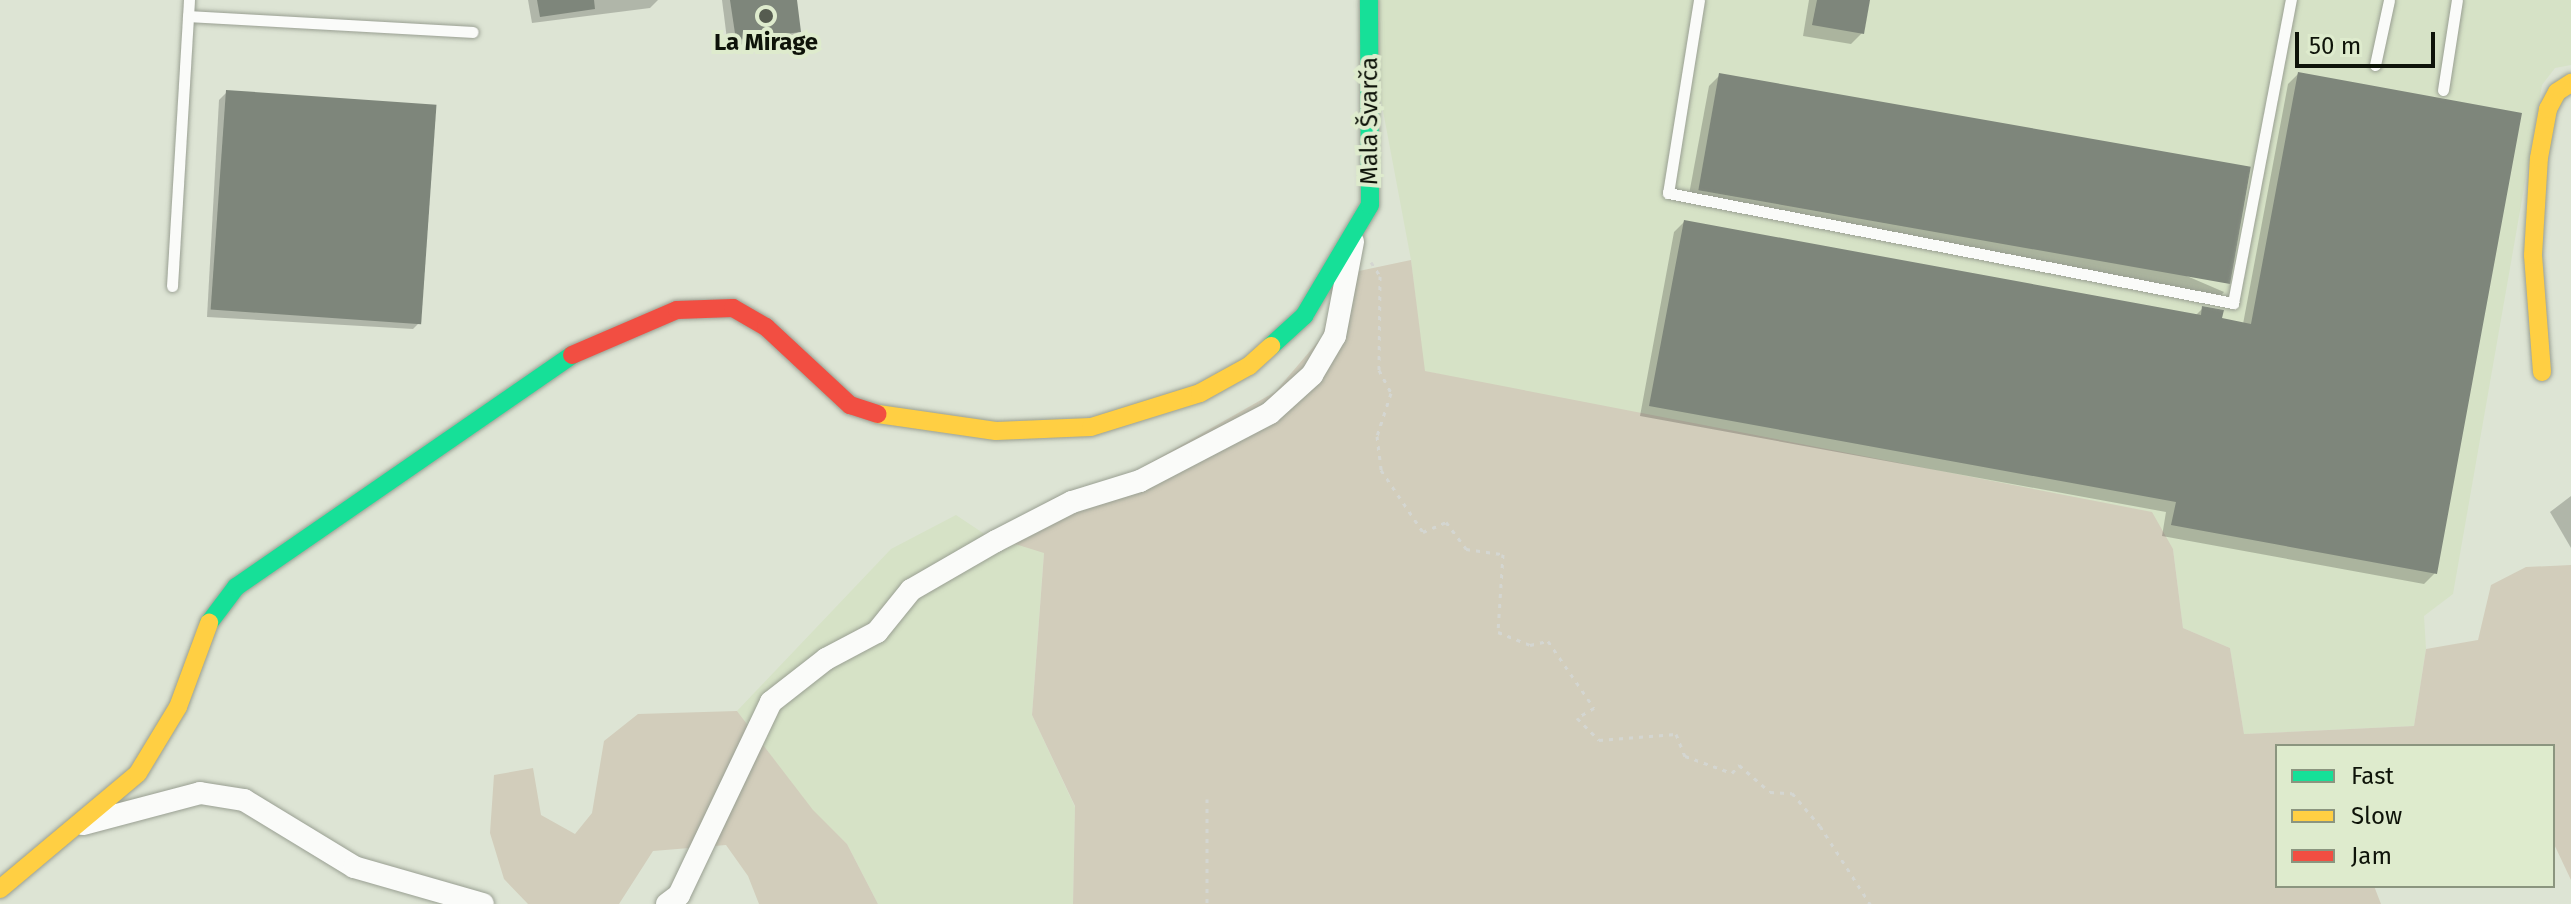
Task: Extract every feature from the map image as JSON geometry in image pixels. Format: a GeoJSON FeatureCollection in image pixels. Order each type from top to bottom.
{"type":"FeatureCollection","features":[{"type":"Feature","properties":{"kind":"street","name":"Mala Švarča"},"geometry":{"type":"LineString","coordinates":[[0,889],[81,825],[138,773],[178,707],[201,633],[236,587],[583,350],[677,310],[733,308],[766,327],[850,405],[900,421],[996,431],[1091,427],[1212,386],[1249,366],[1304,316],[1370,205],[1369,0]]}},
{"type":"Feature","properties":{"kind":"street"},"geometry":{"type":"LineString","coordinates":[[2542,372],[2533,255],[2539,158],[2548,109],[2557,92],[2571,83]]}},
{"type":"Feature","properties":{"kind":"street"},"geometry":{"type":"LineString","coordinates":[[667,904],[679,895],[771,702],[826,659],[877,632],[911,590],[1072,502],[1140,481],[1270,413],[1312,375],[1335,336],[1355,232]]}},
{"type":"Feature","properties":{"kind":"street"},"geometry":{"type":"LineString","coordinates":[[81,825],[200,793],[244,800],[354,867],[483,904]]}},
{"type":"Feature","properties":{"kind":"lane"},"geometry":{"type":"LineString","coordinates":[[172,286],[189,0]]}},
{"type":"Feature","properties":{"kind":"lane"},"geometry":{"type":"LineString","coordinates":[[1699,0],[1668,193],[2233,303],[2291,0]]}},
{"type":"Feature","properties":{"kind":"lane"},"geometry":{"type":"LineString","coordinates":[[2375,65],[2389,0]]}},
{"type":"Feature","properties":{"kind":"lane"},"geometry":{"type":"LineString","coordinates":[[2443,90],[2457,0]]}},
{"type":"Feature","properties":{"kind":"lane"},"geometry":{"type":"LineString","coordinates":[[188,16],[473,32]]}},
{"type":"Feature","properties":{"kind":"path"},"geometry":{"type":"LineString","coordinates":[[1355,232],[1380,276],[1379,370],[1391,393],[1377,436],[1381,470],[1423,532],[1446,522],[1466,549],[1503,554],[1498,632],[1530,645],[1548,641],[1594,708],[1577,718],[1599,740],[1676,734],[1685,756],[1732,773],[1739,765],[1770,792],[1792,793],[1820,826],[1870,904]]}},
{"type":"Feature","properties":{"kind":"path"},"geometry":{"type":"LineString","coordinates":[[1207,799],[1207,904]]}},
{"type":"Feature","properties":{"kind":"shaded area"},"geometry":{"type":"Polygon","coordinates":[[[1378,0],[2571,0],[2571,65],[2555,68],[2542,85],[2453,594],[2424,616],[2426,649],[2414,726],[2244,734],[2230,648],[2183,628],[2173,549],[1671,422],[1424,371],[1411,260],[1378,84],[1378,0]]]}},
{"type":"Feature","properties":{"kind":"shaded area"},"geometry":{"type":"Polygon","coordinates":[[[1411,260],[1425,371],[2152,512],[2173,549],[2183,628],[2230,648],[2244,734],[2414,726],[2426,649],[2478,640],[2491,585],[2526,567],[2571,565],[2571,880],[2555,846],[2555,744],[2275,744],[2275,888],[2375,888],[2381,904],[1073,904],[1075,806],[1032,715],[1044,553],[986,535],[1058,496],[1127,476],[1275,392],[1322,337],[1340,275],[1411,260]]]}},
{"type":"Feature","properties":{"kind":"shaded area"},"geometry":{"type":"Polygon","coordinates":[[[956,515],[986,535],[1044,552],[1032,715],[1075,807],[1073,904],[878,904],[847,844],[813,811],[737,711],[891,549],[956,515]]]}},
{"type":"Feature","properties":{"kind":"shaded area"},"geometry":{"type":"Polygon","coordinates":[[[737,711],[813,810],[847,844],[878,904],[759,904],[748,876],[726,845],[653,851],[619,904],[528,904],[504,879],[490,833],[494,775],[533,768],[541,815],[575,834],[592,813],[604,741],[638,714],[737,711]]]}},
{"type":"Feature","properties":{"kind":"building"},"geometry":{"type":"Polygon","coordinates":[[[537,0],[594,0],[595,9],[540,17],[537,0]]]}},
{"type":"Feature","properties":{"kind":"building","name":"La Mirage"},"geometry":{"type":"Polygon","coordinates":[[[730,0],[797,0],[801,32],[736,40],[730,0]]]}},
{"type":"Feature","properties":{"kind":"building"},"geometry":{"type":"Polygon","coordinates":[[[1817,0],[1870,0],[1864,34],[1812,25],[1817,0]]]}},
{"type":"Feature","properties":{"kind":"building"},"geometry":{"type":"Polygon","coordinates":[[[2298,72],[2522,113],[2437,574],[2171,525],[2176,502],[1649,406],[1684,220],[2201,315],[2202,306],[2224,310],[2222,318],[2251,324],[2298,72]]]}},
{"type":"Feature","properties":{"kind":"building"},"geometry":{"type":"Polygon","coordinates":[[[1719,73],[2251,167],[2230,284],[1698,190],[1719,73]]]}},
{"type":"Feature","properties":{"kind":"building"},"geometry":{"type":"Polygon","coordinates":[[[226,90],[436,105],[421,324],[211,309],[226,90]]]}},
{"type":"Feature","properties":{"kind":"traffic: fast"},"geometry":{"type":"LineString","coordinates":[[1271,346],[1304,316],[1370,205],[1369,0]]}},
{"type":"Feature","properties":{"kind":"traffic: fast"},"geometry":{"type":"LineString","coordinates":[[209,623],[236,587],[572,355]]}},
{"type":"Feature","properties":{"kind":"traffic: slow"},"geometry":{"type":"LineString","coordinates":[[2542,372],[2533,255],[2539,158],[2548,109],[2557,92],[2571,83]]}},
{"type":"Feature","properties":{"kind":"traffic: slow"},"geometry":{"type":"LineString","coordinates":[[878,414],[996,431],[1091,427],[1200,393],[1249,366],[1271,346]]}},
{"type":"Feature","properties":{"kind":"traffic: slow"},"geometry":{"type":"LineString","coordinates":[[0,889],[138,773],[178,707],[209,623]]}},
{"type":"Feature","properties":{"kind":"traffic: jam"},"geometry":{"type":"LineString","coordinates":[[572,355],[677,310],[733,308],[766,327],[850,405],[878,414]]}},
{"type":"Feature","properties":{"kind":"place","name":"La Mirage"},"geometry":{"type":"Point","coordinates":[766,16]}}]}
